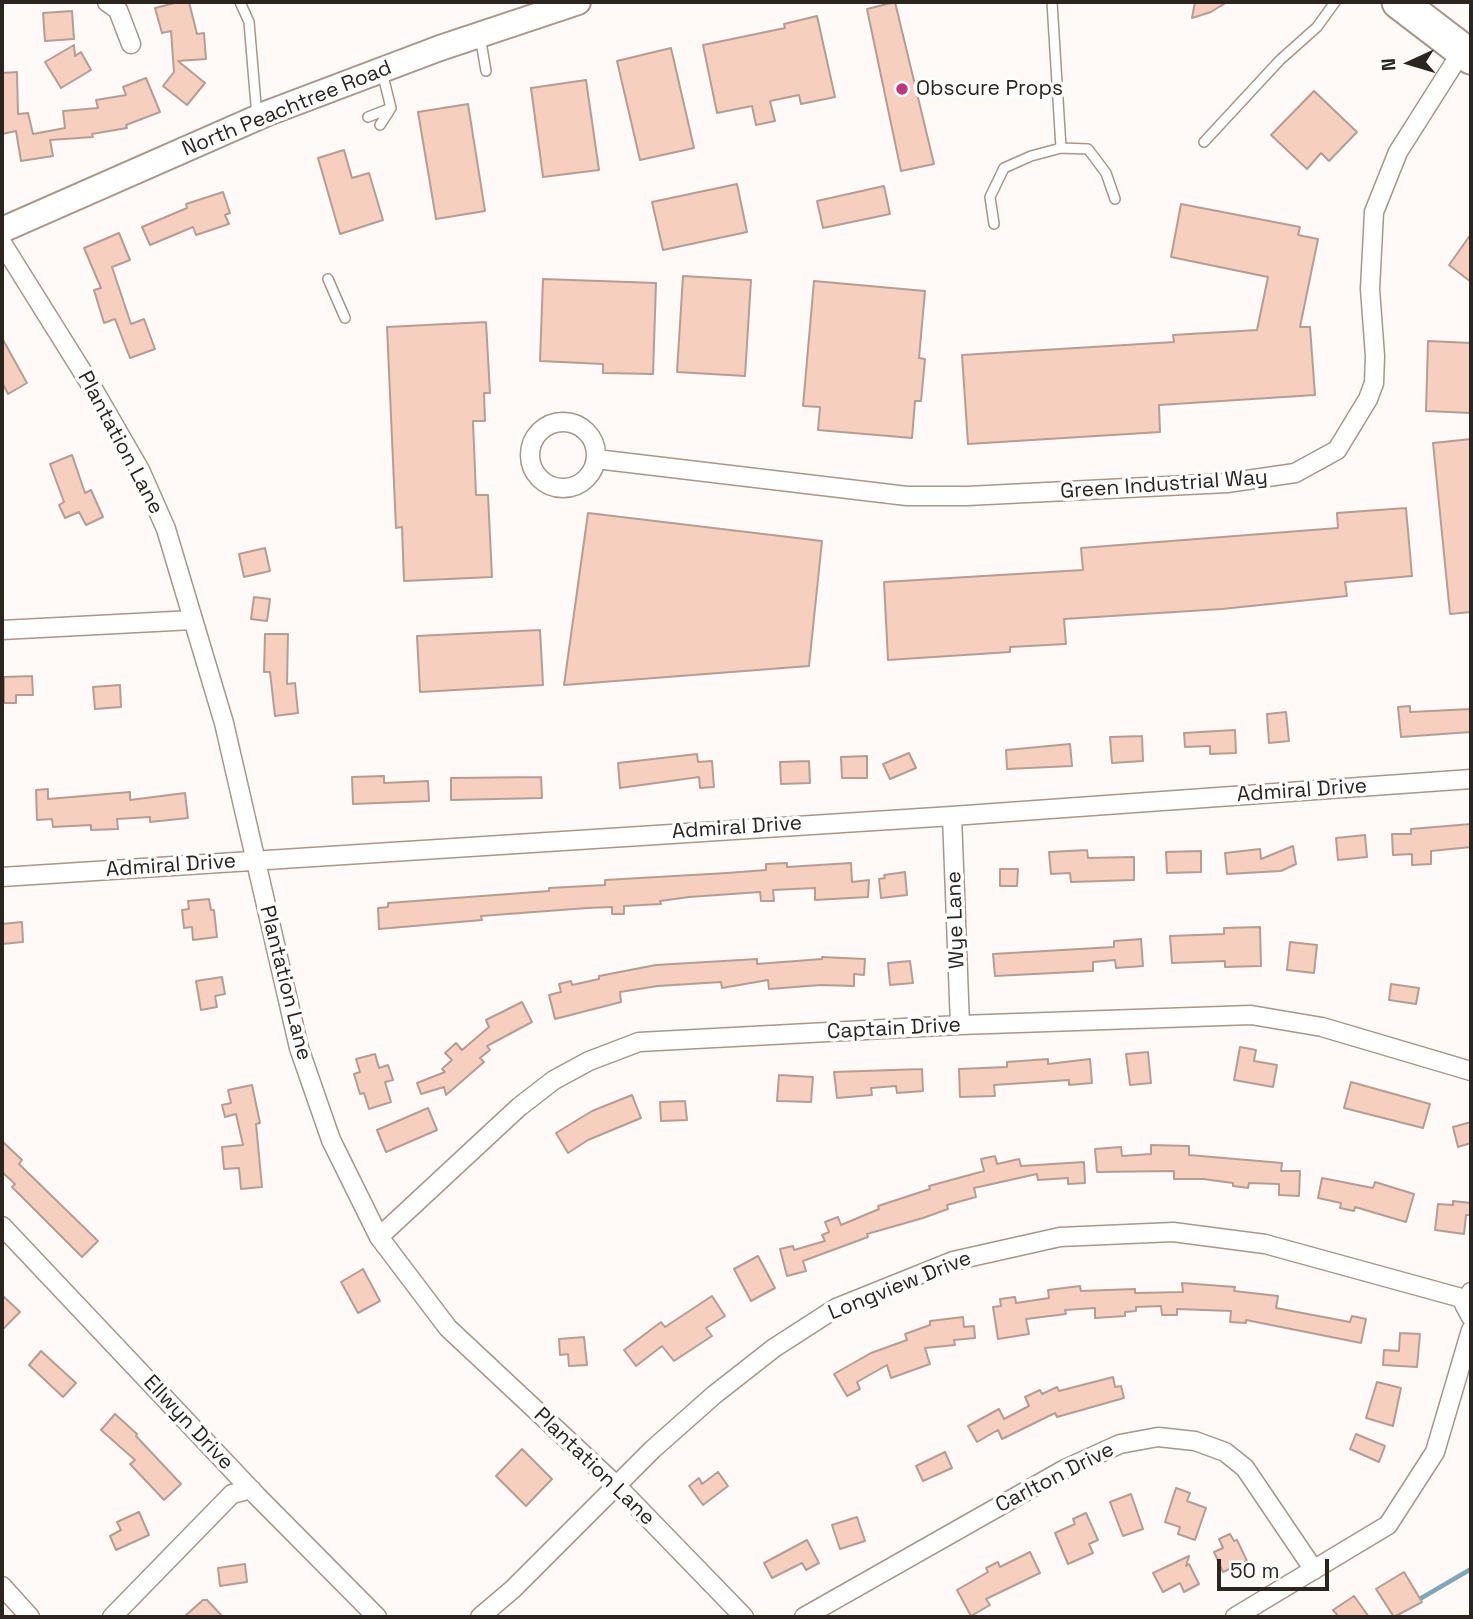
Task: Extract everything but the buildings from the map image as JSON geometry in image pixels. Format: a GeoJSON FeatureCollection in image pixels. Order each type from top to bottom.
{"type":"FeatureCollection","features":[{"type":"Feature","properties":{"kind":"highway"},"geometry":{"type":"LineString","coordinates":[[1399,2],[1467,54]]}},
{"type":"Feature","properties":{"kind":"street"},"geometry":{"type":"LineString","coordinates":[[107,2],[118,10],[131,44]]}},
{"type":"Feature","properties":{"kind":"street","name":"North Peachtree Road"},"geometry":{"type":"LineString","coordinates":[[2,230],[257,118],[480,34],[579,2]]}},
{"type":"Feature","properties":{"kind":"street","name":"Green Industrial Way"},"geometry":{"type":"LineString","coordinates":[[596,459],[907,496],[968,496],[1227,483],[1295,473],[1338,450],[1368,399],[1374,383],[1375,356],[1370,289],[1374,212],[1398,152],[1467,54]]}},
{"type":"Feature","properties":{"kind":"street","name":"Plantation Lane"},"geometry":{"type":"LineString","coordinates":[[2,243],[92,387],[140,470],[166,529],[224,723],[299,1048],[331,1140],[379,1237],[448,1328],[617,1486],[744,1617]]}},
{"type":"Feature","properties":{"kind":"street"},"geometry":{"type":"LineString","coordinates":[[2,630],[193,620]]}},
{"type":"Feature","properties":{"kind":"street","name":"Admiral Drive"},"geometry":{"type":"LineString","coordinates":[[2,877],[952,816],[1471,779]]}},
{"type":"Feature","properties":{"kind":"street","name":"Wye Lane"},"geometry":{"type":"LineString","coordinates":[[952,816],[960,1025]]}},
{"type":"Feature","properties":{"kind":"street","name":"Captain Drive"},"geometry":{"type":"LineString","coordinates":[[379,1237],[519,1107],[554,1080],[589,1062],[639,1042],[960,1025],[1251,1015],[1322,1027],[1471,1071]]}},
{"type":"Feature","properties":{"kind":"street","name":"Ellwyn Drive"},"geometry":{"type":"LineString","coordinates":[[2,1226],[251,1489],[377,1617]]}},
{"type":"Feature","properties":{"kind":"street","name":"Longview Drive"},"geometry":{"type":"LineString","coordinates":[[480,1617],[513,1589],[714,1395],[774,1348],[835,1308],[953,1261],[1005,1248],[1073,1236],[1173,1232],[1265,1244],[1468,1295]]}},
{"type":"Feature","properties":{"kind":"street"},"geometry":{"type":"LineString","coordinates":[[1468,1295],[1465,1309],[1471,1317]]}},
{"type":"Feature","properties":{"kind":"street"},"geometry":{"type":"LineString","coordinates":[[1235,1617],[1388,1525],[1435,1452],[1471,1330]]}},
{"type":"Feature","properties":{"kind":"street","name":"Carlton Drive"},"geometry":{"type":"LineString","coordinates":[[803,1617],[1065,1469],[1120,1444],[1158,1437],[1195,1441],[1225,1452],[1245,1468],[1314,1570]]}},
{"type":"Feature","properties":{"kind":"street"},"geometry":{"type":"LineString","coordinates":[[113,1617],[232,1494],[251,1489]]}},
{"type":"Feature","properties":{"kind":"street"},"geometry":{"type":"LineString","coordinates":[[2,1586],[30,1617]]}},
{"type":"Feature","properties":{"kind":"lane"},"geometry":{"type":"LineString","coordinates":[[240,2],[249,22],[257,118]]}},
{"type":"Feature","properties":{"kind":"lane"},"geometry":{"type":"LineString","coordinates":[[1052,2],[1061,148]]}},
{"type":"Feature","properties":{"kind":"lane"},"geometry":{"type":"LineString","coordinates":[[1204,142],[1280,60],[1317,27],[1335,2]]}},
{"type":"Feature","properties":{"kind":"lane"},"geometry":{"type":"LineString","coordinates":[[480,34],[486,71]]}},
{"type":"Feature","properties":{"kind":"lane"},"geometry":{"type":"LineString","coordinates":[[380,125],[391,108],[381,71]]}},
{"type":"Feature","properties":{"kind":"lane"},"geometry":{"type":"LineString","coordinates":[[368,117],[391,108]]}},
{"type":"Feature","properties":{"kind":"lane"},"geometry":{"type":"LineString","coordinates":[[994,224],[990,197],[1004,168],[1031,156],[1061,148],[1087,149],[1105,173],[1115,199]]}},
{"type":"Feature","properties":{"kind":"lane"},"geometry":{"type":"LineString","coordinates":[[328,279],[345,317]]}},
{"type":"Feature","properties":{"kind":"waterway"},"geometry":{"type":"LineString","coordinates":[[1418,1600],[1471,1569]]}},
{"type":"Feature","properties":{"kind":"place","name":"Obscure Props"},"geometry":{"type":"Point","coordinates":[902,89]}}]}
